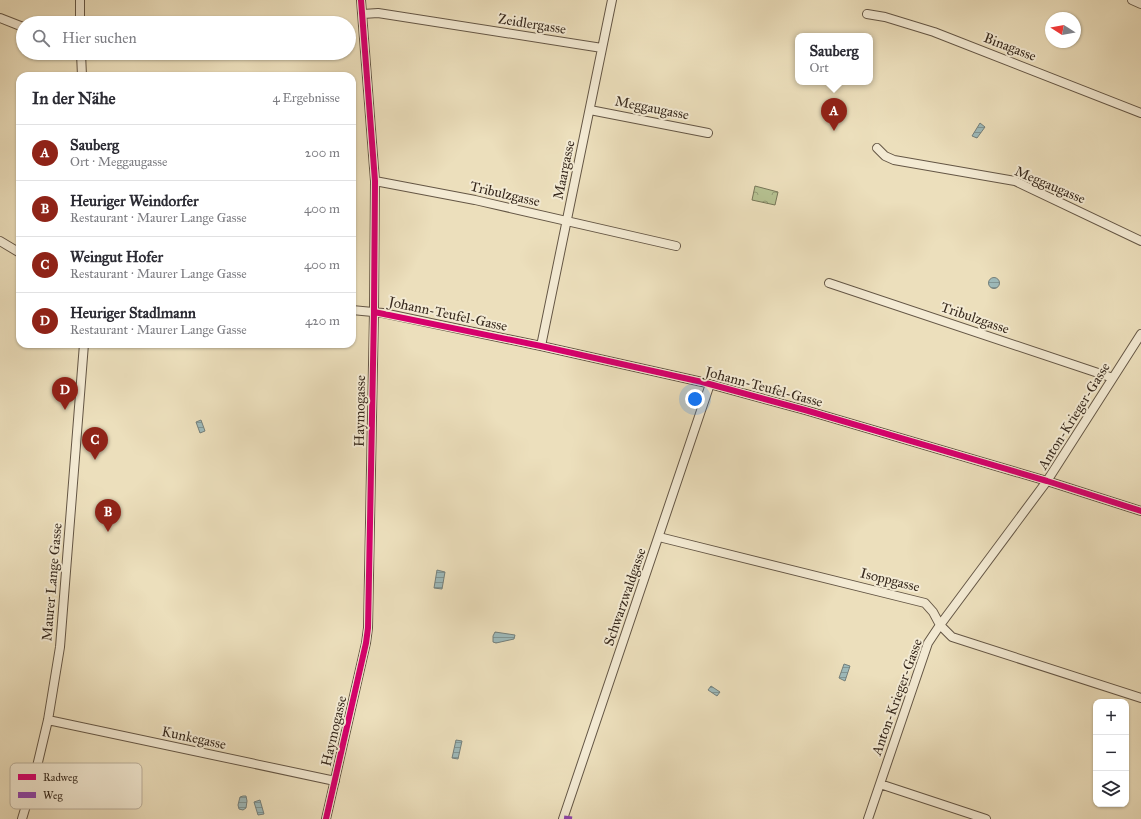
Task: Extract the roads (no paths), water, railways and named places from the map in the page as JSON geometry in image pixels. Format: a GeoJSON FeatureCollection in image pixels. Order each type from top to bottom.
{"type":"FeatureCollection","features":[{"type":"Feature","properties":{"kind":"street"},"geometry":{"type":"LineString","coordinates":[[80,0],[80,16]]}},
{"type":"Feature","properties":{"kind":"street","name":"Haymogasse"},"geometry":{"type":"LineString","coordinates":[[326,819],[366,643],[368,628],[375,181],[361,0]]}},
{"type":"Feature","properties":{"kind":"street","name":"Maargasse"},"geometry":{"type":"LineString","coordinates":[[541,346],[612,0]]}},
{"type":"Feature","properties":{"kind":"street"},"geometry":{"type":"LineString","coordinates":[[1132,0],[1141,4]]}},
{"type":"Feature","properties":{"kind":"street","name":"Zeidlergasse"},"geometry":{"type":"LineString","coordinates":[[363,14],[378,13],[602,48]]}},
{"type":"Feature","properties":{"kind":"street","name":"Binagasse"},"geometry":{"type":"LineString","coordinates":[[867,14],[885,17],[934,32],[1141,113]]}},
{"type":"Feature","properties":{"kind":"street"},"geometry":{"type":"LineString","coordinates":[[0,18],[16,24]]}},
{"type":"Feature","properties":{"kind":"street"},"geometry":{"type":"LineString","coordinates":[[81,60],[82,72]]}},
{"type":"Feature","properties":{"kind":"street","name":"Meggaugasse"},"geometry":{"type":"LineString","coordinates":[[590,110],[708,133]]}},
{"type":"Feature","properties":{"kind":"street","name":"Meggaugasse"},"geometry":{"type":"LineString","coordinates":[[877,148],[885,156],[894,160],[1015,181],[1141,241]]}},
{"type":"Feature","properties":{"kind":"street","name":"Tribulzgasse"},"geometry":{"type":"LineString","coordinates":[[375,181],[475,200],[676,246]]}},
{"type":"Feature","properties":{"kind":"street"},"geometry":{"type":"LineString","coordinates":[[0,241],[16,251]]}},
{"type":"Feature","properties":{"kind":"street","name":"Tribulzgasse"},"geometry":{"type":"LineString","coordinates":[[829,283],[1113,378]]}},
{"type":"Feature","properties":{"kind":"street","name":"Johann-Teufel-Gasse"},"geometry":{"type":"LineString","coordinates":[[356,310],[374,312],[541,346],[710,384],[805,410],[1047,481],[1141,511]]}},
{"type":"Feature","properties":{"kind":"street","name":"Anton-Krieger-Gasse"},"geometry":{"type":"LineString","coordinates":[[868,819],[928,643],[1047,481],[1141,334]]}},
{"type":"Feature","properties":{"kind":"street","name":"Maurer Lange Gasse"},"geometry":{"type":"LineString","coordinates":[[38,763],[48,720],[60,646],[84,348]]}},
{"type":"Feature","properties":{"kind":"street","name":"Schwarzwaldgasse"},"geometry":{"type":"LineString","coordinates":[[563,819],[660,537],[710,384]]}},
{"type":"Feature","properties":{"kind":"street","name":"Isoppgasse"},"geometry":{"type":"LineString","coordinates":[[660,537],[925,603],[933,612],[940,625],[952,638],[1141,698]]}},
{"type":"Feature","properties":{"kind":"street","name":"Kunkegasse"},"geometry":{"type":"LineString","coordinates":[[48,720],[335,781]]}},
{"type":"Feature","properties":{"kind":"street"},"geometry":{"type":"LineString","coordinates":[[880,784],[986,819]]}},
{"type":"Feature","properties":{"kind":"street","name":"Maurer Lange Gasse"},"geometry":{"type":"LineString","coordinates":[[22,819],[25,809]]}},
{"type":"Feature","properties":{"kind":"water"},"geometry":{"type":"Polygon","coordinates":[[[980,123],[985,127],[977,138],[972,136],[980,123]]]}},
{"type":"Feature","properties":{"kind":"water"},"geometry":{"type":"Polygon","coordinates":[[[994,277],[998,279],[1000,283],[998,287],[994,289],[990,287],[988,283],[990,279],[994,277]]]}},
{"type":"Feature","properties":{"kind":"water"},"geometry":{"type":"Polygon","coordinates":[[[201,420],[205,431],[200,433],[196,422],[201,420]]]}},
{"type":"Feature","properties":{"kind":"water"},"geometry":{"type":"Polygon","coordinates":[[[437,570],[445,572],[442,589],[434,588],[437,570]]]}},
{"type":"Feature","properties":{"kind":"water"},"geometry":{"type":"Polygon","coordinates":[[[495,632],[515,635],[514,639],[496,643],[493,642],[495,632]]]}},
{"type":"Feature","properties":{"kind":"water"},"geometry":{"type":"Polygon","coordinates":[[[844,664],[850,666],[845,681],[839,678],[844,664]]]}},
{"type":"Feature","properties":{"kind":"water"},"geometry":{"type":"Polygon","coordinates":[[[711,686],[720,692],[717,696],[708,690],[711,686]]]}},
{"type":"Feature","properties":{"kind":"water"},"geometry":{"type":"Polygon","coordinates":[[[456,740],[462,741],[458,759],[452,758],[456,740]]]}},
{"type":"Feature","properties":{"kind":"water"},"geometry":{"type":"Polygon","coordinates":[[[246,796],[247,801],[246,808],[243,810],[239,809],[238,805],[240,797],[246,796]]]}},
{"type":"Feature","properties":{"kind":"water"},"geometry":{"type":"Polygon","coordinates":[[[260,800],[264,814],[258,815],[254,802],[260,800]]]}},
{"type":"Feature","properties":{"kind":"place","name":"Sauberg"},"geometry":{"type":"Point","coordinates":[834,131]}},
{"type":"Feature","properties":{"kind":"place","name":"Heuriger Stadlmann"},"geometry":{"type":"Point","coordinates":[65,410]}},
{"type":"Feature","properties":{"kind":"place","name":"Weingut Hofer"},"geometry":{"type":"Point","coordinates":[95,460]}},
{"type":"Feature","properties":{"kind":"place","name":"Heuriger Weindorfer"},"geometry":{"type":"Point","coordinates":[108,532]}}]}
